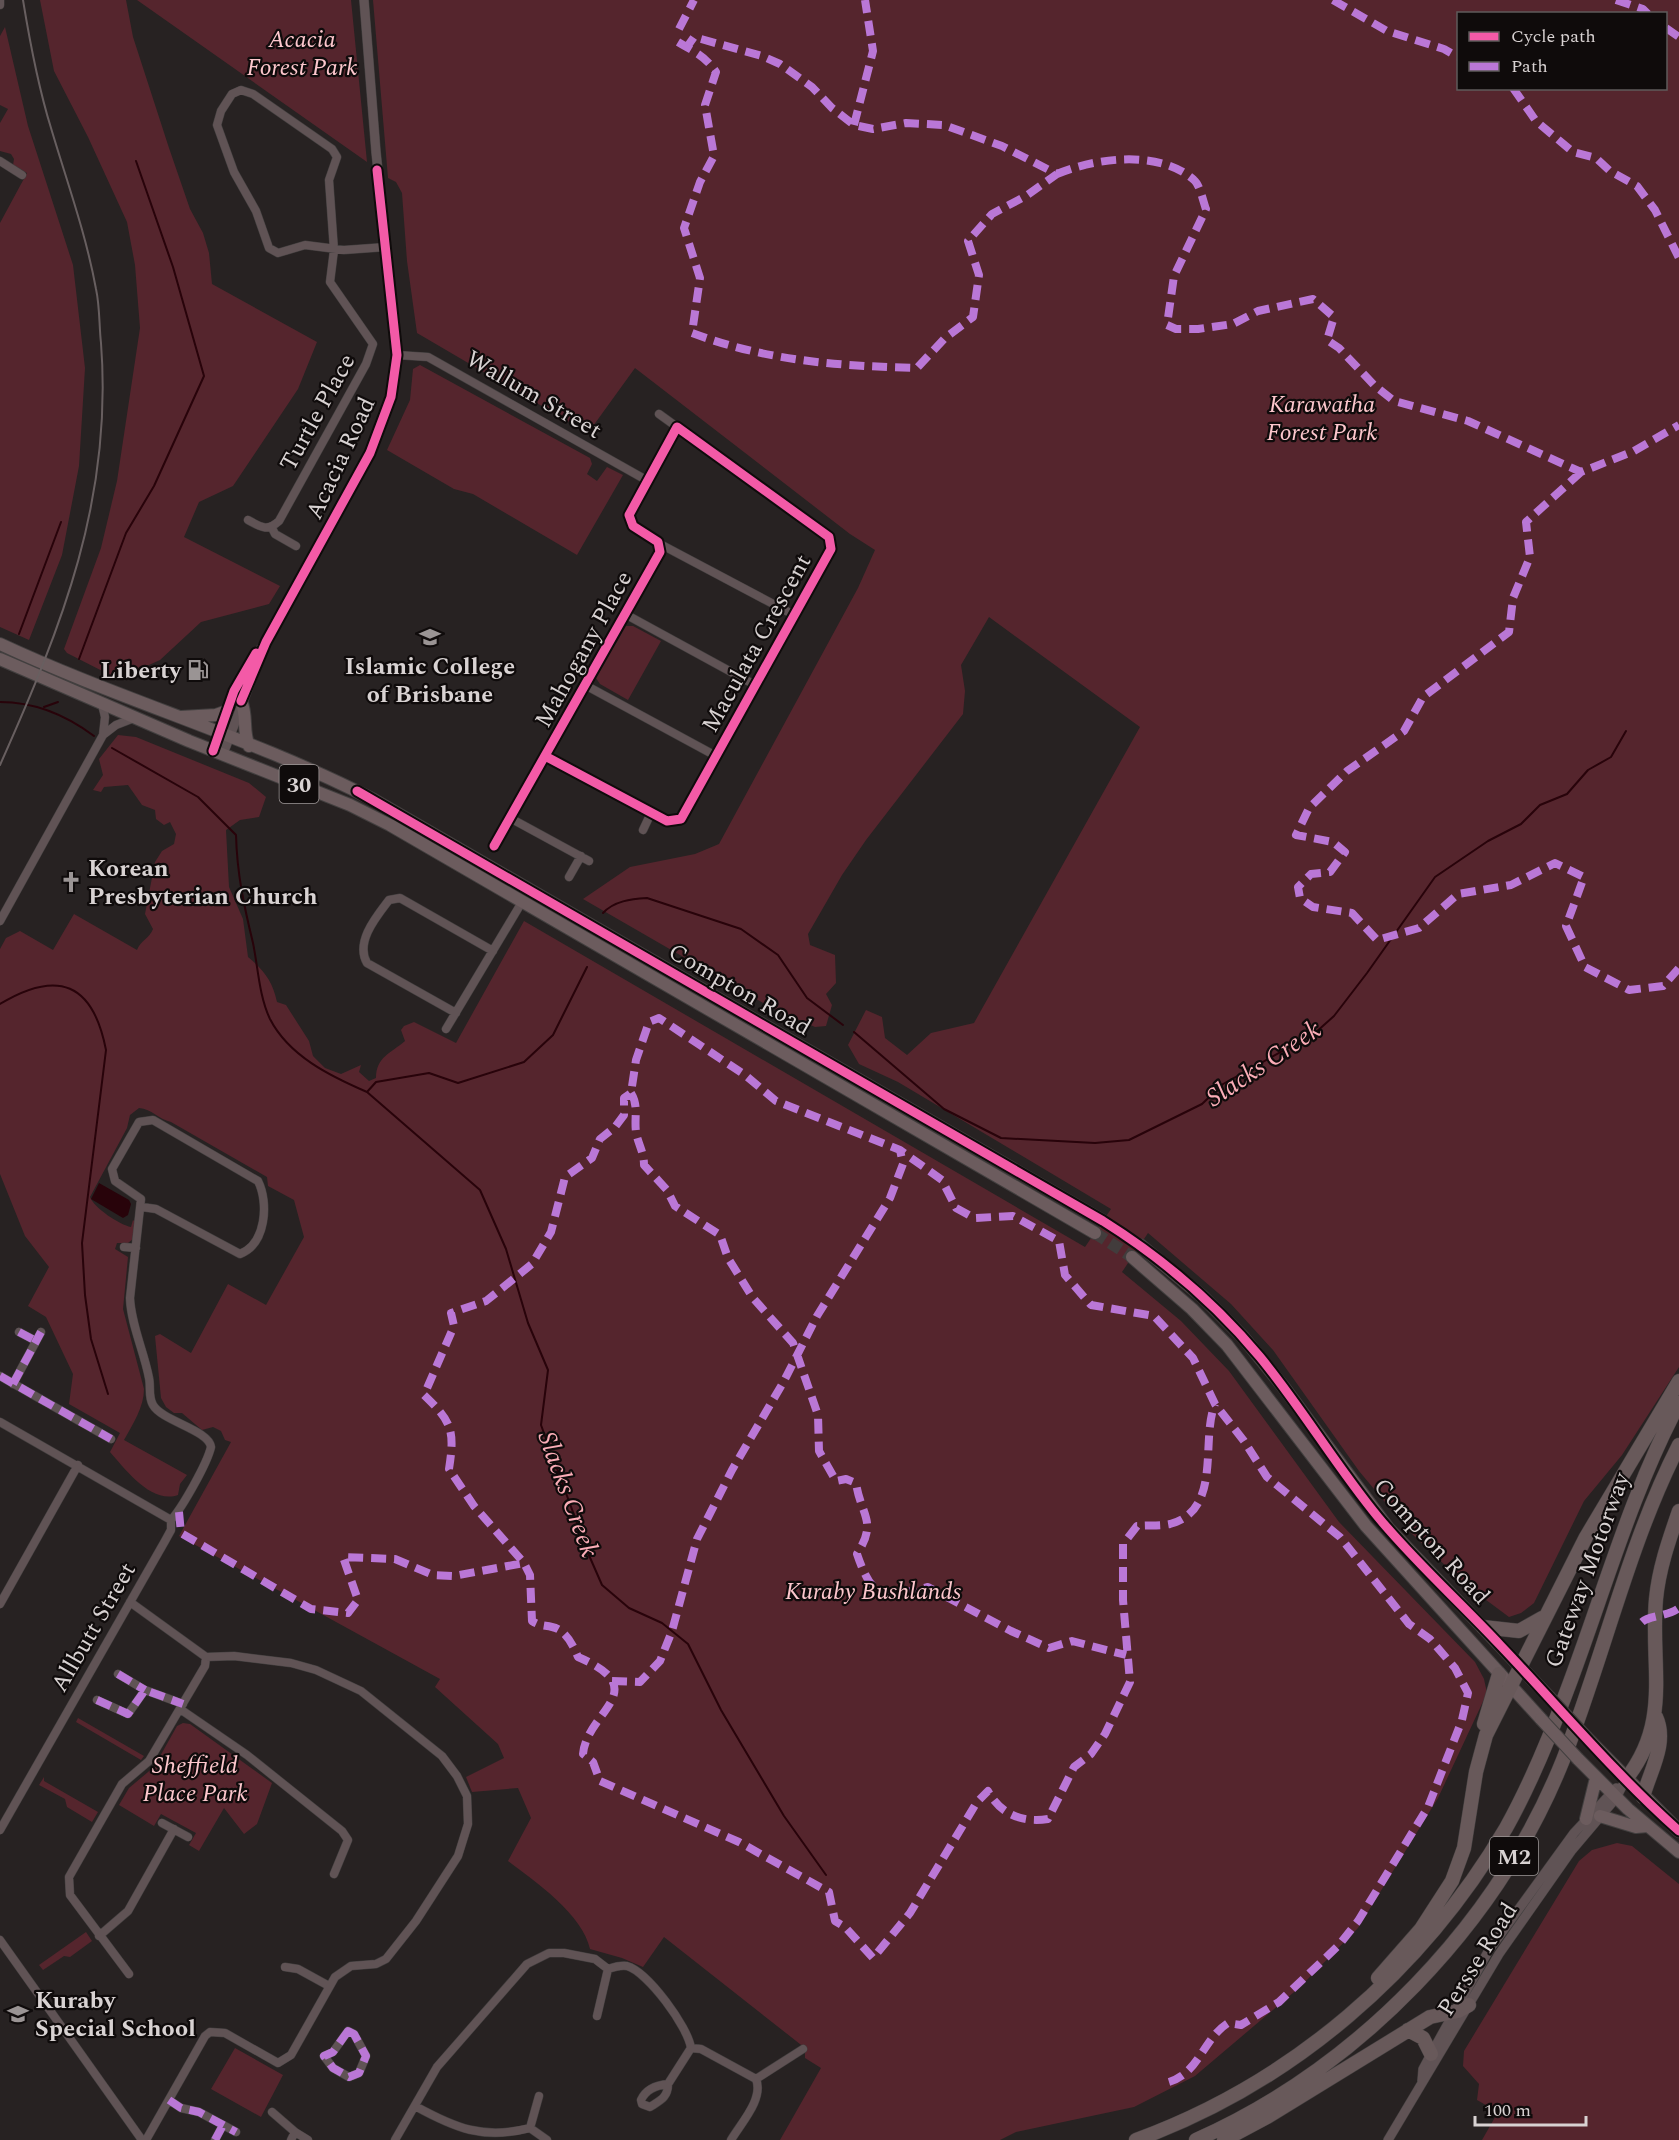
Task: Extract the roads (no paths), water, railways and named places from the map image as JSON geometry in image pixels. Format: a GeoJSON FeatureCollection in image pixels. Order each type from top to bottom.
{"type":"FeatureCollection","features":[{"type":"Feature","properties":{"kind":"highway"},"geometry":{"type":"LineString","coordinates":[[1343,2022],[1349,2008],[1421,1929],[1452,1881],[1464,1848],[1476,1772],[1486,1735],[1544,1617],[1607,1500],[1679,1382]]}},
{"type":"Feature","properties":{"kind":"highway","name":"Gateway Motorway"},"geometry":{"type":"LineString","coordinates":[[1136,2140],[1188,2119],[1245,2090],[1290,2061],[1343,2022],[1397,1971],[1464,1892],[1506,1827],[1543,1752],[1637,1493],[1679,1403]]}},
{"type":"Feature","properties":{"kind":"highway","name":"Gateway Motorway"},"geometry":{"type":"LineString","coordinates":[[1196,2140],[1283,2092],[1353,2042],[1422,1977],[1485,1899],[1536,1818],[1562,1762],[1640,1535],[1679,1445]]}},
{"type":"Feature","properties":{"kind":"highway"},"geometry":{"type":"LineString","coordinates":[[1626,1779],[1644,1751],[1655,1715],[1658,1683],[1655,1630],[1661,1567],[1679,1511]]}},
{"type":"Feature","properties":{"kind":"highway"},"geometry":{"type":"LineString","coordinates":[[1484,1627],[1519,1631],[1544,1617]]}},
{"type":"Feature","properties":{"kind":"highway"},"geometry":{"type":"LineString","coordinates":[[1486,1735],[1484,1725],[1499,1674]]}},
{"type":"Feature","properties":{"kind":"highway"},"geometry":{"type":"LineString","coordinates":[[1643,1797],[1659,1746],[1661,1728],[1655,1715]]}},
{"type":"Feature","properties":{"kind":"highway"},"geometry":{"type":"LineString","coordinates":[[1224,2140],[1267,2117],[1436,2014],[1454,2012],[1469,2005]]}},
{"type":"Feature","properties":{"kind":"highway"},"geometry":{"type":"LineString","coordinates":[[1408,2030],[1423,2038],[1431,2054]]}},
{"type":"Feature","properties":{"kind":"main road","name":"Compton Road"},"geometry":{"type":"LineString","coordinates":[[0,644],[71,676],[325,776],[382,804],[1103,1221]]}},
{"type":"Feature","properties":{"kind":"main road","name":"Compton Road"},"geometry":{"type":"LineString","coordinates":[[0,659],[134,718],[368,814],[1095,1233]]}},
{"type":"Feature","properties":{"kind":"main road"},"geometry":{"type":"LineString","coordinates":[[241,701],[246,712],[245,738],[249,746]]}},
{"type":"Feature","properties":{"kind":"main road"},"geometry":{"type":"LineString","coordinates":[[176,718],[216,715],[227,711]]}},
{"type":"Feature","properties":{"kind":"main road","name":"Compton Road"},"geometry":{"type":"LineString","coordinates":[[1140,1245],[1203,1297],[1243,1337],[1285,1389],[1383,1523],[1643,1797],[1679,1831]]}},
{"type":"Feature","properties":{"kind":"main road","name":"Compton Road"},"geometry":{"type":"LineString","coordinates":[[1131,1257],[1192,1309],[1227,1345],[1350,1507],[1499,1674],[1613,1795],[1679,1852]]}},
{"type":"Feature","properties":{"kind":"main road"},"geometry":{"type":"LineString","coordinates":[[1586,1819],[1596,1778]]}},
{"type":"Feature","properties":{"kind":"main road"},"geometry":{"type":"LineString","coordinates":[[1600,1816],[1636,1827],[1648,1826]]}},
{"type":"Feature","properties":{"kind":"street"},"geometry":{"type":"LineString","coordinates":[[0,0],[0,6]]}},
{"type":"Feature","properties":{"kind":"street","name":"Acacia Road"},"geometry":{"type":"LineString","coordinates":[[218,753],[266,642],[370,453],[391,397],[397,355],[364,0]]}},
{"type":"Feature","properties":{"kind":"street"},"geometry":{"type":"LineString","coordinates":[[334,250],[329,180],[336,162],[336,154],[253,94],[237,91],[220,111],[217,125],[234,172],[256,211],[268,248],[278,253],[305,245],[334,250],[386,247]]}},
{"type":"Feature","properties":{"kind":"street"},"geometry":{"type":"LineString","coordinates":[[0,162],[22,175]]}},
{"type":"Feature","properties":{"kind":"street","name":"Turtle Place"},"geometry":{"type":"LineString","coordinates":[[272,528],[279,521],[373,349],[370,339],[330,282],[334,250]]}},
{"type":"Feature","properties":{"kind":"street","name":"Wallum Street"},"geometry":{"type":"LineString","coordinates":[[397,355],[424,356],[434,359],[648,481]]}},
{"type":"Feature","properties":{"kind":"street","name":"Maculata Crescent"},"geometry":{"type":"LineString","coordinates":[[545,756],[667,821],[681,819],[831,549],[829,537],[658,414]]}},
{"type":"Feature","properties":{"kind":"street"},"geometry":{"type":"LineString","coordinates":[[677,427],[629,515],[629,523],[660,544],[795,615]]}},
{"type":"Feature","properties":{"kind":"street"},"geometry":{"type":"LineString","coordinates":[[248,520],[264,529],[272,528],[275,534],[296,546]]}},
{"type":"Feature","properties":{"kind":"street","name":"Mahogany Place"},"geometry":{"type":"LineString","coordinates":[[494,846],[660,552],[660,544]]}},
{"type":"Feature","properties":{"kind":"street"},"geometry":{"type":"LineString","coordinates":[[625,615],[755,685]]}},
{"type":"Feature","properties":{"kind":"street","name":"Acacia Road"},"geometry":{"type":"LineString","coordinates":[[224,736],[227,711],[245,668],[266,642]]}},
{"type":"Feature","properties":{"kind":"street"},"geometry":{"type":"LineString","coordinates":[[585,685],[716,756]]}},
{"type":"Feature","properties":{"kind":"street"},"geometry":{"type":"LineString","coordinates":[[102,704],[105,717],[103,735]]}},
{"type":"Feature","properties":{"kind":"street"},"geometry":{"type":"LineString","coordinates":[[0,921],[103,735],[116,724],[134,718]]}},
{"type":"Feature","properties":{"kind":"street"},"geometry":{"type":"LineString","coordinates":[[643,830],[651,813]]}},
{"type":"Feature","properties":{"kind":"street"},"geometry":{"type":"LineString","coordinates":[[510,818],[589,861]]}},
{"type":"Feature","properties":{"kind":"street"},"geometry":{"type":"LineString","coordinates":[[569,877],[581,856]]}},
{"type":"Feature","properties":{"kind":"street"},"geometry":{"type":"LineString","coordinates":[[456,1013],[367,963],[362,955],[363,941],[389,900],[400,898],[493,951]]}},
{"type":"Feature","properties":{"kind":"street"},"geometry":{"type":"LineString","coordinates":[[446,1029],[522,902]]}},
{"type":"Feature","properties":{"kind":"street"},"geometry":{"type":"LineString","coordinates":[[124,1247],[136,1248],[142,1207],[141,1199],[137,1194],[115,1181],[111,1175],[112,1169],[139,1122],[146,1119],[153,1120],[258,1181],[265,1217],[250,1248],[240,1254],[156,1209],[142,1207]]}},
{"type":"Feature","properties":{"kind":"street","name":"Allbutt Street"},"geometry":{"type":"LineString","coordinates":[[0,1830],[165,1541],[171,1530],[171,1520],[183,1507],[189,1490],[210,1452],[211,1443],[153,1406],[149,1377],[130,1310],[136,1248]]}},
{"type":"Feature","properties":{"kind":"street"},"geometry":{"type":"LineString","coordinates":[[19,1332],[36,1341]]}},
{"type":"Feature","properties":{"kind":"street"},"geometry":{"type":"LineString","coordinates":[[13,1384],[41,1332]]}},
{"type":"Feature","properties":{"kind":"street"},"geometry":{"type":"LineString","coordinates":[[0,1376],[111,1439]]}},
{"type":"Feature","properties":{"kind":"street"},"geometry":{"type":"LineString","coordinates":[[0,1422],[171,1520]]}},
{"type":"Feature","properties":{"kind":"street"},"geometry":{"type":"LineString","coordinates":[[0,1604],[78,1466]]}},
{"type":"Feature","properties":{"kind":"street"},"geometry":{"type":"LineString","coordinates":[[0,1940],[144,2140],[210,2032],[225,2033],[278,2063],[285,2060],[291,2055],[329,1986],[343,1970],[351,1966],[376,1964],[386,1959],[417,1921],[458,1856],[468,1824],[467,1796],[458,1776],[442,1756],[362,1691],[316,1670],[291,1663],[234,1656],[206,1657],[130,1602]]}},
{"type":"Feature","properties":{"kind":"street"},"geometry":{"type":"LineString","coordinates":[[129,1974],[70,1894],[69,1877],[122,1784],[149,1761],[205,1666],[206,1657]]}},
{"type":"Feature","properties":{"kind":"street"},"geometry":{"type":"LineString","coordinates":[[118,1674],[145,1690],[182,1707],[247,1755],[342,1831],[348,1840],[334,1874]]}},
{"type":"Feature","properties":{"kind":"street"},"geometry":{"type":"LineString","coordinates":[[97,1700],[128,1714],[145,1690]]}},
{"type":"Feature","properties":{"kind":"street","name":"Persse Road"},"geometry":{"type":"LineString","coordinates":[[1388,2140],[1422,2081],[1431,2072],[1498,1954],[1626,1779]]}},
{"type":"Feature","properties":{"kind":"street","name":"Persse Road"},"geometry":{"type":"LineString","coordinates":[[1422,2081],[1423,2069],[1489,1950],[1586,1819],[1613,1795]]}},
{"type":"Feature","properties":{"kind":"street"},"geometry":{"type":"LineString","coordinates":[[162,1823],[188,1837]]}},
{"type":"Feature","properties":{"kind":"street"},"geometry":{"type":"LineString","coordinates":[[99,1936],[115,1925],[128,1911],[174,1829]]}},
{"type":"Feature","properties":{"kind":"street"},"geometry":{"type":"LineString","coordinates":[[395,2140],[437,2067],[527,1964],[549,1953],[564,1953],[595,1959],[608,1969],[626,1966],[640,1973],[651,1984],[686,2033],[692,2048]]}},
{"type":"Feature","properties":{"kind":"street"},"geometry":{"type":"LineString","coordinates":[[285,1967],[298,1969],[329,1986]]}},
{"type":"Feature","properties":{"kind":"street"},"geometry":{"type":"LineString","coordinates":[[597,2016],[608,1969]]}},
{"type":"Feature","properties":{"kind":"street"},"geometry":{"type":"LineString","coordinates":[[348,2031],[359,2042],[366,2056],[355,2076],[346,2076],[324,2056],[333,2052],[348,2031]]}},
{"type":"Feature","properties":{"kind":"street"},"geometry":{"type":"LineString","coordinates":[[692,2048],[701,2049],[756,2079],[759,2087],[757,2096],[731,2140]]}},
{"type":"Feature","properties":{"kind":"street"},"geometry":{"type":"LineString","coordinates":[[668,2084],[692,2048]]}},
{"type":"Feature","properties":{"kind":"street"},"geometry":{"type":"LineString","coordinates":[[756,2079],[802,2049]]}},
{"type":"Feature","properties":{"kind":"street"},"geometry":{"type":"LineString","coordinates":[[530,2128],[539,2096]]}},
{"type":"Feature","properties":{"kind":"street"},"geometry":{"type":"LineString","coordinates":[[169,2100],[236,2132]]}},
{"type":"Feature","properties":{"kind":"street"},"geometry":{"type":"LineString","coordinates":[[415,2106],[464,2130],[517,2131],[530,2128],[547,2140]]}},
{"type":"Feature","properties":{"kind":"street"},"geometry":{"type":"LineString","coordinates":[[272,2112],[293,2136],[308,2140]]}},
{"type":"Feature","properties":{"kind":"street"},"geometry":{"type":"LineString","coordinates":[[215,2140],[223,2125]]}},
{"type":"Feature","properties":{"kind":"waterway"},"geometry":{"type":"LineString","coordinates":[[79,659],[126,533],[154,486],[204,376],[173,267],[136,161]]}},
{"type":"Feature","properties":{"kind":"waterway"},"geometry":{"type":"LineString","coordinates":[[19,634],[61,522]]}},
{"type":"Feature","properties":{"kind":"waterway","name":"Slacks Creek"},"geometry":{"type":"LineString","coordinates":[[0,702],[26,704],[50,711],[94,736]]}},
{"type":"Feature","properties":{"kind":"waterway"},"geometry":{"type":"LineString","coordinates":[[44,707],[58,702]]}},
{"type":"Feature","properties":{"kind":"waterway","name":"Slacks Creek"},"geometry":{"type":"LineString","coordinates":[[854,1032],[944,1109],[1001,1138],[1095,1143],[1129,1140],[1202,1104],[1223,1084],[1315,1033],[1334,1016],[1435,877],[1488,841],[1521,824],[1540,805],[1567,794],[1588,770],[1611,757],[1626,731]]}},
{"type":"Feature","properties":{"kind":"waterway","name":"Slacks Creek"},"geometry":{"type":"LineString","coordinates":[[112,748],[198,797],[236,835],[242,890],[261,991],[270,1019],[278,1032],[299,1054],[325,1072],[353,1086],[367,1092],[376,1082],[429,1073],[458,1083],[524,1062],[553,1035],[587,967]]}},
{"type":"Feature","properties":{"kind":"waterway","name":"Slacks Creek"},"geometry":{"type":"LineString","coordinates":[[603,913],[618,903],[647,898],[741,929],[778,955],[807,998],[843,1025]]}},
{"type":"Feature","properties":{"kind":"waterway"},"geometry":{"type":"LineString","coordinates":[[0,1004],[39,987],[56,986],[70,989],[82,997],[92,1010],[100,1027],[106,1050],[82,1243],[85,1295],[91,1339],[108,1394]]}},
{"type":"Feature","properties":{"kind":"waterway","name":"Slacks Creek"},"geometry":{"type":"LineString","coordinates":[[367,1092],[480,1190],[506,1249],[528,1323],[548,1370],[541,1425],[602,1585],[629,1608],[662,1623],[688,1644],[721,1710],[784,1816],[826,1875]]}},
{"type":"Feature","properties":{"kind":"tunnel"},"geometry":{"type":"LineString","coordinates":[[1103,1221],[1140,1245]]}},
{"type":"Feature","properties":{"kind":"tunnel"},"geometry":{"type":"LineString","coordinates":[[1095,1233],[1132,1257]]}},
{"type":"Feature","properties":{"kind":"railway"},"geometry":{"type":"LineString","coordinates":[[0,765],[44,662],[78,560],[91,508],[99,455],[103,400],[96,289],[82,228],[42,96],[23,0]]}},
{"type":"Feature","properties":{"kind":"place","name":"Islamic College of Brisbane"},"geometry":{"type":"Point","coordinates":[430,637]}},
{"type":"Feature","properties":{"kind":"place","name":"Liberty"},"geometry":{"type":"Point","coordinates":[198,670]}},
{"type":"Feature","properties":{"kind":"place","name":"Korean Presbyterian Church"},"geometry":{"type":"Point","coordinates":[71,882]}},
{"type":"Feature","properties":{"kind":"place","name":"Kuraby Special School"},"geometry":{"type":"Point","coordinates":[18,2014]}},
{"type":"Feature","properties":{"kind":"park label","name":"Acacia Forest Park"},"geometry":{"type":"Point","coordinates":[302,53]}},
{"type":"Feature","properties":{"kind":"park label","name":"Karawatha Forest Park"},"geometry":{"type":"Point","coordinates":[1322,418]}},
{"type":"Feature","properties":{"kind":"park label","name":"Kuraby Bushlands"},"geometry":{"type":"Point","coordinates":[873,1591]}},
{"type":"Feature","properties":{"kind":"park label","name":"Sheffield Place Park"},"geometry":{"type":"Point","coordinates":[195,1779]}}]}
